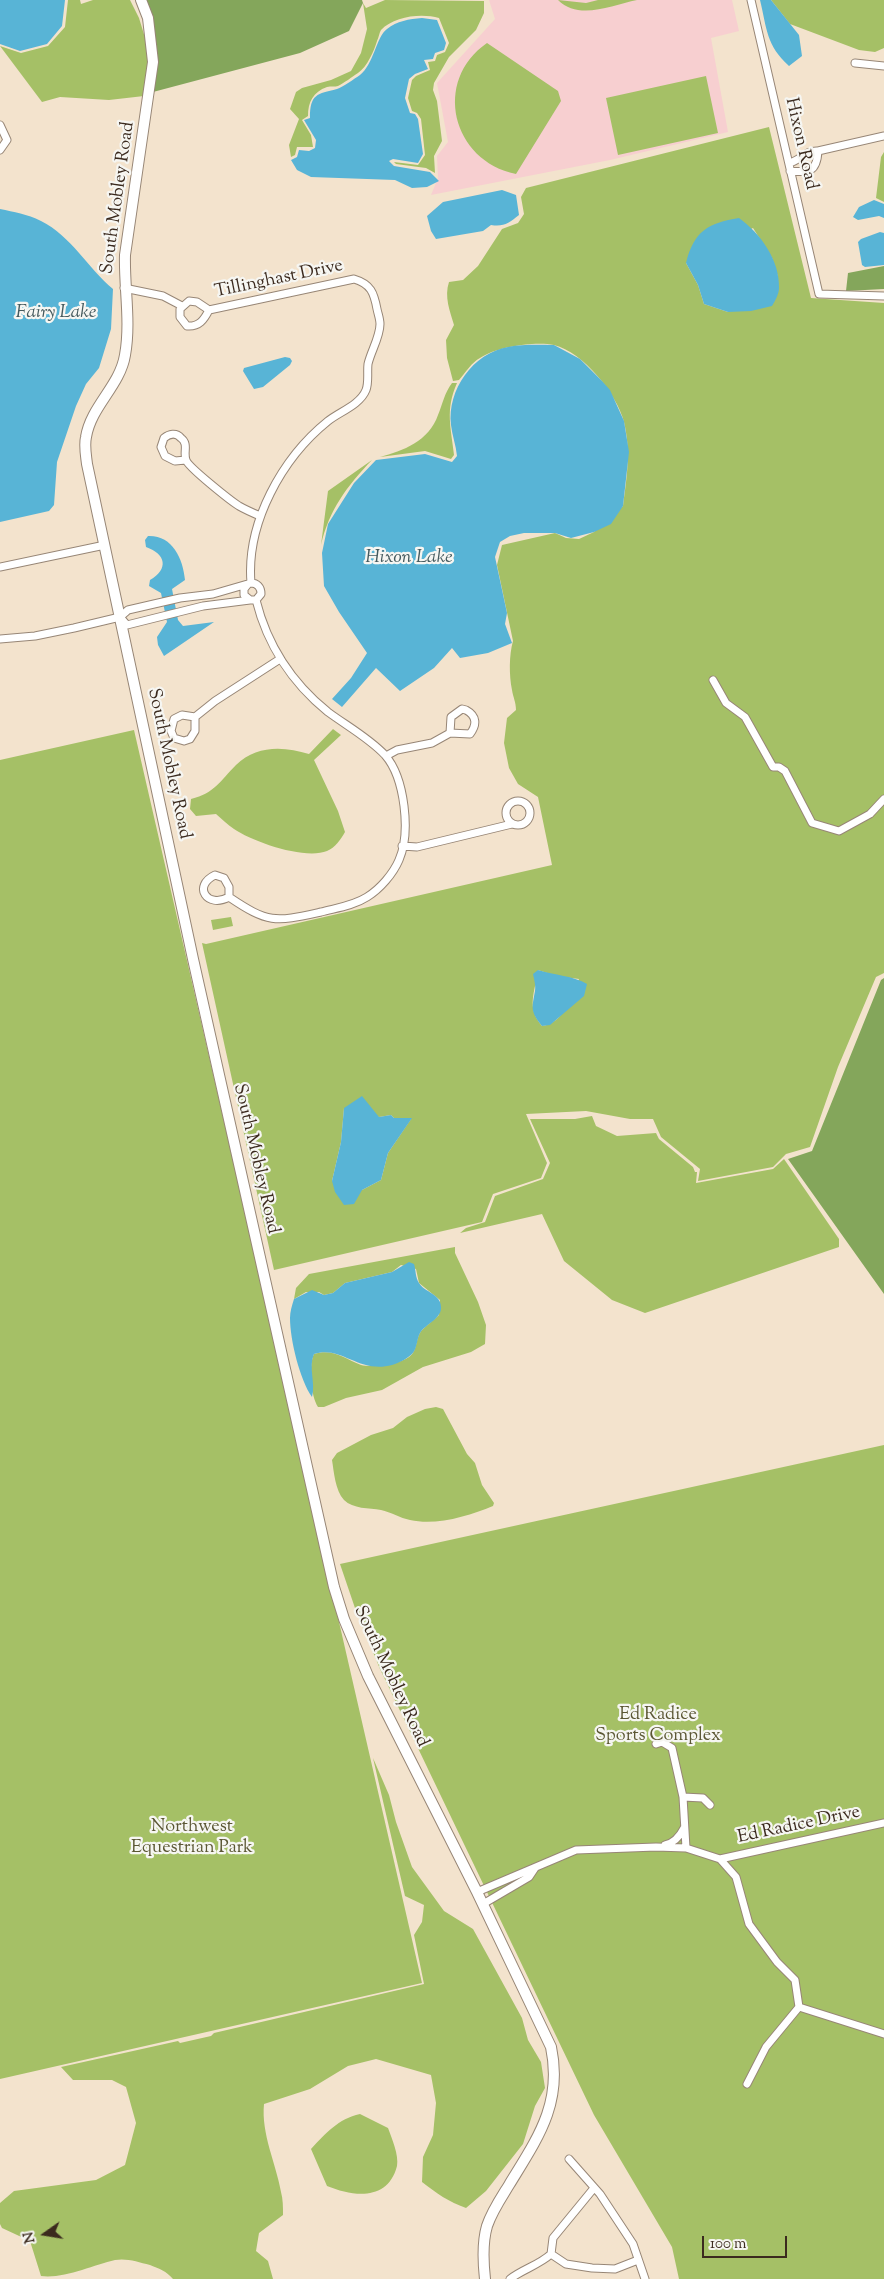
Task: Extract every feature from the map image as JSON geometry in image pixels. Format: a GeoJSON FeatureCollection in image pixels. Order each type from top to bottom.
{"type":"FeatureCollection","features":[{"type":"Feature","properties":{"kind":"street","name":"South Mobley Road"},"geometry":{"type":"LineString","coordinates":[[141,0],[148,18],[153,62],[125,254],[124,288],[127,335],[125,355],[120,374],[92,418],[86,436],[87,464],[106,545],[191,949],[334,1587],[368,1676],[546,2033],[555,2065],[555,2089],[549,2114],[540,2134],[493,2212],[487,2226],[484,2242],[485,2279]]}},
{"type":"Feature","properties":{"kind":"street","name":"Hixon Road"},"geometry":{"type":"LineString","coordinates":[[751,0],[819,294],[884,296]]}},
{"type":"Feature","properties":{"kind":"street"},"geometry":{"type":"LineString","coordinates":[[855,63],[884,66]]}},
{"type":"Feature","properties":{"kind":"street"},"geometry":{"type":"LineString","coordinates":[[0,125],[7,140],[0,150]]}},
{"type":"Feature","properties":{"kind":"street"},"geometry":{"type":"LineString","coordinates":[[789,163],[796,162],[807,152],[884,136]]}},
{"type":"Feature","properties":{"kind":"street"},"geometry":{"type":"LineString","coordinates":[[790,171],[804,172],[812,170],[817,163],[818,151]]}},
{"type":"Feature","properties":{"kind":"street","name":"Tillinghast Drive"},"geometry":{"type":"LineString","coordinates":[[209,310],[206,317],[198,325],[187,326],[180,316],[180,309],[189,301],[197,302],[209,310],[354,279],[371,287],[375,296],[380,324],[368,366],[366,391],[355,403],[328,421],[297,452],[281,474],[260,516],[251,558],[249,584],[244,592],[246,597],[253,600],[280,659],[305,690],[328,712],[386,756],[403,791],[406,825],[400,859],[386,880],[367,897],[347,906],[284,920],[268,918],[252,912],[229,897]]}},
{"type":"Feature","properties":{"kind":"street"},"geometry":{"type":"LineString","coordinates":[[124,288],[163,296],[182,306]]}},
{"type":"Feature","properties":{"kind":"street"},"geometry":{"type":"LineString","coordinates":[[186,460],[197,472],[234,502],[260,516]]}},
{"type":"Feature","properties":{"kind":"street"},"geometry":{"type":"LineString","coordinates":[[0,567],[106,545]]}},
{"type":"Feature","properties":{"kind":"street"},"geometry":{"type":"LineString","coordinates":[[0,640],[35,636],[120,617],[128,610],[180,598],[213,594],[249,584]]}},
{"type":"Feature","properties":{"kind":"street","name":"Tillinghast Drive"},"geometry":{"type":"LineString","coordinates":[[249,584],[256,584],[260,588],[260,596],[253,600]]}},
{"type":"Feature","properties":{"kind":"street"},"geometry":{"type":"LineString","coordinates":[[120,617],[127,625],[184,610],[253,600]]}},
{"type":"Feature","properties":{"kind":"street"},"geometry":{"type":"LineString","coordinates":[[168,601],[170,613]]}},
{"type":"Feature","properties":{"kind":"street"},"geometry":{"type":"LineString","coordinates":[[195,718],[215,701],[280,659]]}},
{"type":"Feature","properties":{"kind":"street"},"geometry":{"type":"LineString","coordinates":[[713,680],[726,703],[745,717],[773,767],[785,771],[812,823],[840,831],[870,814],[884,799]]}},
{"type":"Feature","properties":{"kind":"street"},"geometry":{"type":"LineString","coordinates":[[386,756],[397,750],[432,743],[450,733]]}},
{"type":"Feature","properties":{"kind":"street"},"geometry":{"type":"LineString","coordinates":[[402,846],[418,846],[512,824]]}},
{"type":"Feature","properties":{"kind":"street"},"geometry":{"type":"LineString","coordinates":[[656,1744],[662,1742],[672,1748],[683,1797],[686,1848]]}},
{"type":"Feature","properties":{"kind":"street"},"geometry":{"type":"LineString","coordinates":[[683,1797],[703,1798],[710,1805]]}},
{"type":"Feature","properties":{"kind":"street","name":"Ed Radice Drive"},"geometry":{"type":"LineString","coordinates":[[477,1892],[524,1870],[536,1868],[576,1850],[656,1847],[686,1848],[720,1859],[884,1823]]}},
{"type":"Feature","properties":{"kind":"street"},"geometry":{"type":"LineString","coordinates":[[656,1847],[671,1844],[681,1834],[685,1825]]}},
{"type":"Feature","properties":{"kind":"street","name":"Ed Radice Drive"},"geometry":{"type":"LineString","coordinates":[[720,1859],[736,1877],[750,1924],[776,1962],[795,1980],[799,2007]]}},
{"type":"Feature","properties":{"kind":"street"},"geometry":{"type":"LineString","coordinates":[[483,1904],[529,1877],[536,1868]]}},
{"type":"Feature","properties":{"kind":"street"},"geometry":{"type":"LineString","coordinates":[[747,2084],[766,2047],[799,2007],[884,2034]]}},
{"type":"Feature","properties":{"kind":"street"},"geometry":{"type":"LineString","coordinates":[[569,2159],[594,2188],[633,2244],[645,2279]]}},
{"type":"Feature","properties":{"kind":"street"},"geometry":{"type":"LineString","coordinates":[[510,2279],[523,2270],[544,2261],[551,2254],[553,2238],[594,2188]]}},
{"type":"Feature","properties":{"kind":"street"},"geometry":{"type":"LineString","coordinates":[[551,2254],[566,2264],[592,2268],[615,2269],[638,2260]]}},
{"type":"Feature","properties":{"kind":"shaded area"},"geometry":{"type":"Polygon","coordinates":[[[489,0],[732,0],[739,31],[711,38],[728,132],[610,160],[431,195],[438,178],[437,156],[448,142],[437,83],[495,19],[489,0]]]}},
{"type":"Feature","properties":{"kind":"green space"},"geometry":{"type":"Polygon","coordinates":[[[68,0],[80,0],[81,4],[93,0],[130,0],[139,18],[150,54],[144,96],[109,100],[60,97],[42,102],[0,46],[21,53],[48,46],[65,27],[68,0]]]}},
{"type":"Feature","properties":{"kind":"green space"},"geometry":{"type":"Polygon","coordinates":[[[144,0],[362,0],[363,3],[349,31],[300,53],[153,92],[144,0]]]}},
{"type":"Feature","properties":{"kind":"green space"},"geometry":{"type":"Polygon","coordinates":[[[385,0],[484,1],[484,13],[476,30],[449,57],[434,83],[433,90],[437,101],[442,141],[434,156],[435,173],[426,168],[396,164],[394,162],[418,165],[425,155],[421,119],[417,113],[412,111],[408,98],[412,80],[416,76],[430,70],[428,62],[435,61],[437,55],[445,52],[449,43],[439,18],[425,16],[408,17],[387,25],[380,31],[372,54],[361,70],[338,86],[322,89],[312,98],[308,116],[302,120],[311,135],[313,147],[297,147],[295,155],[291,157],[289,145],[299,119],[290,109],[296,92],[302,88],[331,80],[351,71],[361,53],[367,29],[363,3],[366,8],[385,0]]]}},
{"type":"Feature","properties":{"kind":"green space"},"geometry":{"type":"Polygon","coordinates":[[[558,0],[586,3],[598,0],[637,0],[586,11],[576,10],[558,0]]]}},
{"type":"Feature","properties":{"kind":"green space"},"geometry":{"type":"Polygon","coordinates":[[[771,0],[884,0],[884,48],[875,52],[859,50],[790,24],[771,0]]]}},
{"type":"Feature","properties":{"kind":"green space"},"geometry":{"type":"Polygon","coordinates":[[[487,43],[558,91],[561,101],[516,174],[494,166],[477,153],[464,137],[457,118],[455,98],[459,78],[470,59],[487,43]]]}},
{"type":"Feature","properties":{"kind":"green space"},"geometry":{"type":"Polygon","coordinates":[[[706,76],[718,133],[618,155],[606,98],[706,76]]]}},
{"type":"Feature","properties":{"kind":"green space"},"geometry":{"type":"Polygon","coordinates":[[[769,127],[811,298],[884,303],[884,973],[876,977],[838,1067],[810,1147],[786,1154],[773,1167],[698,1181],[700,1169],[661,1137],[653,1119],[630,1119],[586,1111],[526,1114],[547,1163],[541,1178],[493,1194],[482,1222],[274,1270],[202,943],[206,944],[552,865],[538,797],[518,784],[509,768],[504,743],[507,718],[516,710],[516,704],[512,693],[510,672],[513,641],[497,565],[502,545],[555,533],[566,538],[579,539],[594,532],[623,506],[628,454],[624,422],[614,399],[587,365],[565,349],[546,344],[505,348],[487,354],[477,360],[459,380],[453,381],[447,358],[446,340],[454,325],[447,299],[449,282],[463,280],[478,266],[502,229],[518,223],[524,214],[521,197],[526,188],[769,127]],[[753,228],[686,263],[698,285],[704,304],[728,312],[778,277],[772,258],[753,228]],[[538,970],[533,1006],[537,1019],[542,1026],[550,1024],[566,1008],[579,979],[556,976],[538,970]],[[344,1108],[341,1142],[332,1181],[362,1190],[381,1180],[388,1153],[411,1119],[394,1118],[391,1115],[379,1117],[344,1108]]]}},
{"type":"Feature","properties":{"kind":"green space"},"geometry":{"type":"Polygon","coordinates":[[[884,152],[884,202],[876,198],[881,157],[884,152]]]}},
{"type":"Feature","properties":{"kind":"green space"},"geometry":{"type":"Polygon","coordinates":[[[884,266],[884,289],[846,291],[848,273],[884,266]]]}},
{"type":"Feature","properties":{"kind":"green space"},"geometry":{"type":"Polygon","coordinates":[[[452,383],[457,383],[450,410],[450,427],[454,455],[451,459],[425,451],[380,457],[398,452],[414,444],[428,432],[434,424],[445,395],[452,383]]]}},
{"type":"Feature","properties":{"kind":"green space"},"geometry":{"type":"Polygon","coordinates":[[[372,460],[340,499],[324,532],[321,545],[328,491],[372,460]]]}},
{"type":"Feature","properties":{"kind":"green space"},"geometry":{"type":"Polygon","coordinates":[[[333,729],[341,735],[314,760],[338,811],[345,832],[338,843],[330,850],[306,853],[279,848],[243,834],[216,814],[196,816],[190,809],[191,799],[212,790],[244,758],[271,749],[300,751],[309,754],[333,729]]]}},
{"type":"Feature","properties":{"kind":"green space","name":"Northwest Equestrian Park"},"geometry":{"type":"Polygon","coordinates":[[[134,730],[422,1983],[0,2079],[0,760],[134,730]]]}},
{"type":"Feature","properties":{"kind":"green space"},"geometry":{"type":"Polygon","coordinates":[[[231,917],[233,926],[213,930],[211,920],[231,917]]]}},
{"type":"Feature","properties":{"kind":"green space"},"geometry":{"type":"Polygon","coordinates":[[[884,978],[884,1294],[788,1159],[812,1151],[881,980],[884,978]]]}},
{"type":"Feature","properties":{"kind":"green space"},"geometry":{"type":"Polygon","coordinates":[[[592,1116],[596,1126],[617,1136],[656,1133],[659,1139],[697,1172],[696,1183],[773,1169],[784,1159],[839,1239],[839,1247],[645,1313],[612,1300],[564,1261],[542,1214],[460,1233],[466,1228],[485,1222],[495,1196],[543,1179],[550,1163],[530,1119],[575,1119],[592,1116]]]}},
{"type":"Feature","properties":{"kind":"green space"},"geometry":{"type":"Polygon","coordinates":[[[455,1247],[455,1253],[478,1302],[486,1325],[485,1344],[471,1352],[423,1367],[382,1390],[346,1398],[324,1407],[318,1407],[311,1381],[311,1366],[314,1354],[333,1353],[366,1366],[399,1362],[412,1354],[422,1330],[439,1315],[440,1300],[419,1283],[416,1269],[401,1265],[392,1272],[345,1283],[333,1293],[324,1295],[319,1292],[306,1292],[294,1299],[296,1288],[309,1274],[455,1247]]]}},
{"type":"Feature","properties":{"kind":"green space"},"geometry":{"type":"Polygon","coordinates":[[[436,1407],[443,1409],[467,1454],[475,1463],[482,1485],[494,1503],[493,1506],[452,1519],[420,1522],[381,1510],[356,1507],[344,1500],[337,1486],[333,1470],[332,1460],[337,1453],[371,1435],[393,1428],[407,1417],[425,1409],[436,1407]]]}},
{"type":"Feature","properties":{"kind":"green space","name":"Ed Radice Sports Complex"},"geometry":{"type":"Polygon","coordinates":[[[884,1445],[884,2279],[679,2279],[672,2247],[594,2115],[380,1669],[356,1611],[340,1564],[884,1445]]]}},
{"type":"Feature","properties":{"kind":"green space"},"geometry":{"type":"Polygon","coordinates":[[[373,1758],[389,1795],[396,1822],[412,1867],[444,1911],[473,1929],[522,2018],[528,2040],[541,2062],[545,2088],[535,2106],[523,2144],[486,2191],[466,2208],[460,2206],[422,2182],[423,2157],[433,2135],[436,2103],[431,2075],[376,2059],[348,2066],[310,2089],[264,2104],[265,2126],[282,2195],[283,2215],[259,2233],[256,2251],[268,2261],[273,2279],[173,2279],[165,2272],[150,2265],[124,2260],[115,2260],[69,2274],[41,2276],[30,2241],[2,2228],[0,2224],[0,2203],[14,2191],[96,2180],[125,2165],[136,2123],[126,2087],[112,2080],[73,2080],[61,2067],[178,2041],[180,2043],[211,2036],[214,2033],[424,1984],[414,1935],[422,1922],[424,1905],[405,1896],[373,1758]]]}},
{"type":"Feature","properties":{"kind":"green space"},"geometry":{"type":"Polygon","coordinates":[[[360,2114],[388,2128],[395,2147],[397,2166],[393,2177],[378,2191],[359,2194],[327,2186],[311,2149],[327,2132],[339,2123],[360,2114]]]}},
{"type":"Feature","properties":{"kind":"water"},"geometry":{"type":"Polygon","coordinates":[[[0,0],[65,0],[62,26],[47,44],[20,51],[0,44],[0,0]]]}},
{"type":"Feature","properties":{"kind":"water"},"geometry":{"type":"Polygon","coordinates":[[[760,0],[771,0],[799,35],[802,56],[789,66],[776,51],[768,36],[760,0]]]}},
{"type":"Feature","properties":{"kind":"water"},"geometry":{"type":"Polygon","coordinates":[[[422,18],[437,20],[446,43],[444,50],[435,53],[433,59],[424,60],[428,69],[415,74],[409,79],[405,98],[410,113],[415,114],[418,119],[423,154],[418,163],[393,159],[389,161],[394,166],[430,172],[439,181],[427,187],[412,188],[395,180],[311,177],[297,170],[291,160],[297,157],[299,150],[309,151],[315,148],[316,140],[304,120],[310,118],[311,104],[316,96],[342,87],[360,75],[369,64],[380,38],[387,29],[403,21],[422,18]]]}},
{"type":"Feature","properties":{"kind":"water"},"geometry":{"type":"Polygon","coordinates":[[[502,190],[516,195],[519,215],[506,224],[491,225],[483,231],[436,239],[431,231],[427,216],[443,202],[502,190]]]}},
{"type":"Feature","properties":{"kind":"water"},"geometry":{"type":"Polygon","coordinates":[[[874,200],[884,204],[884,218],[879,216],[858,220],[853,217],[859,207],[874,200]]]}},
{"type":"Feature","properties":{"kind":"water","name":"Fairy Lake"},"geometry":{"type":"Polygon","coordinates":[[[0,209],[20,213],[52,227],[113,289],[111,329],[99,368],[86,384],[76,406],[57,462],[54,505],[49,511],[0,522],[0,209]]]}},
{"type":"Feature","properties":{"kind":"water"},"geometry":{"type":"Polygon","coordinates":[[[739,218],[754,231],[767,248],[776,267],[779,290],[772,306],[751,311],[728,312],[704,304],[698,285],[686,263],[693,243],[704,230],[719,223],[739,218]]]}},
{"type":"Feature","properties":{"kind":"water"},"geometry":{"type":"Polygon","coordinates":[[[880,232],[884,233],[884,265],[865,267],[862,265],[858,242],[880,232]]]}},
{"type":"Feature","properties":{"kind":"water","name":"Hixon Lake"},"geometry":{"type":"Polygon","coordinates":[[[554,345],[580,359],[602,381],[610,390],[624,421],[629,452],[623,506],[611,524],[594,532],[571,538],[555,533],[524,533],[510,536],[500,542],[495,557],[507,613],[505,624],[512,643],[488,653],[460,658],[452,648],[434,668],[400,691],[376,668],[342,707],[332,699],[351,678],[367,653],[324,586],[322,553],[328,524],[354,483],[376,460],[425,454],[452,462],[457,456],[451,425],[453,399],[465,375],[484,357],[508,347],[554,345]]]}},
{"type":"Feature","properties":{"kind":"water"},"geometry":{"type":"Polygon","coordinates":[[[285,357],[290,358],[292,361],[290,365],[263,387],[254,389],[243,371],[244,368],[285,357]]]}},
{"type":"Feature","properties":{"kind":"water"},"geometry":{"type":"Polygon","coordinates":[[[148,536],[164,539],[175,549],[182,564],[185,580],[172,589],[178,620],[183,626],[214,622],[164,656],[158,645],[157,637],[167,622],[161,593],[149,586],[150,580],[160,571],[163,562],[158,554],[146,547],[145,540],[148,536]]]}},
{"type":"Feature","properties":{"kind":"water"},"geometry":{"type":"Polygon","coordinates":[[[538,970],[570,977],[587,984],[584,996],[550,1025],[542,1026],[535,1017],[533,1009],[535,987],[533,974],[538,970]]]}},
{"type":"Feature","properties":{"kind":"water"},"geometry":{"type":"Polygon","coordinates":[[[362,1096],[379,1117],[391,1115],[394,1118],[412,1118],[388,1153],[381,1180],[362,1190],[354,1204],[344,1205],[335,1192],[332,1181],[341,1142],[344,1108],[362,1096]]]}},
{"type":"Feature","properties":{"kind":"water"},"geometry":{"type":"Polygon","coordinates":[[[409,1262],[414,1264],[421,1286],[438,1299],[441,1307],[437,1317],[420,1333],[414,1352],[400,1362],[380,1367],[370,1366],[333,1353],[314,1354],[312,1359],[312,1397],[296,1359],[290,1327],[291,1308],[294,1299],[312,1290],[324,1295],[333,1293],[345,1283],[392,1272],[409,1262]]]}}]}
